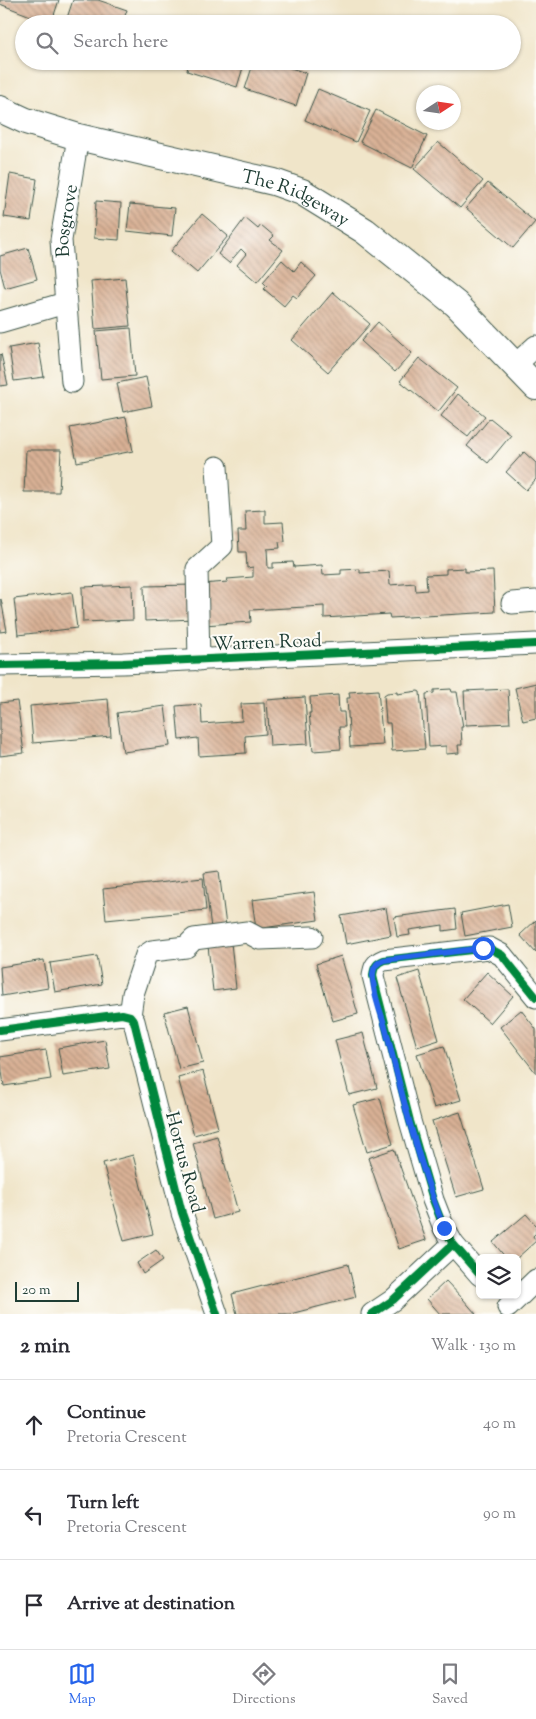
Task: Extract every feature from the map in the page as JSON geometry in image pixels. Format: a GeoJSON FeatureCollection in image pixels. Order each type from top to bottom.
{"type":"FeatureCollection","features":[{"type":"Feature","properties":{"kind":"main road","name":"The Ridgeway"},"geometry":{"type":"LineString","coordinates":[[0,109],[26,121],[78,137],[274,182],[302,192],[365,231],[456,304],[536,387]]}},
{"type":"Feature","properties":{"kind":"street","name":"Bosgrove"},"geometry":{"type":"LineString","coordinates":[[72,382],[61,240],[78,137]]}},
{"type":"Feature","properties":{"kind":"street"},"geometry":{"type":"LineString","coordinates":[[0,322],[65,303]]}},
{"type":"Feature","properties":{"kind":"street"},"geometry":{"type":"LineString","coordinates":[[514,366],[536,346]]}},
{"type":"Feature","properties":{"kind":"street"},"geometry":{"type":"LineString","coordinates":[[200,660],[197,569],[222,546],[218,467]]}},
{"type":"Feature","properties":{"kind":"street"},"geometry":{"type":"LineString","coordinates":[[512,603],[536,601]]}},
{"type":"Feature","properties":{"kind":"street","name":"Warren Road"},"geometry":{"type":"LineString","coordinates":[[0,664],[200,660],[536,644]]}},
{"type":"Feature","properties":{"kind":"street"},"geometry":{"type":"LineString","coordinates":[[0,1030],[122,1014],[130,1016],[133,994],[146,955],[152,951],[186,946],[194,939],[247,932],[260,939],[312,937]]}},
{"type":"Feature","properties":{"kind":"street"},"geometry":{"type":"LineString","coordinates":[[476,1270],[453,1244],[444,1228],[434,1200],[410,1121],[380,1006],[373,976],[374,968],[379,962],[384,960],[489,948],[502,955],[536,997]]}},
{"type":"Feature","properties":{"kind":"street","name":"Hortus Road"},"geometry":{"type":"LineString","coordinates":[[130,1016],[134,1021],[182,1213],[217,1314]]}},
{"type":"Feature","properties":{"kind":"street"},"geometry":{"type":"LineString","coordinates":[[372,1314],[393,1300],[453,1244]]}},
{"type":"Feature","properties":{"kind":"street"},"geometry":{"type":"LineString","coordinates":[[506,1305],[536,1280]]}},
{"type":"Feature","properties":{"kind":"building"},"geometry":{"type":"Polygon","coordinates":[[[0,0],[59,0],[54,15],[28,15],[0,4],[0,0]]]}},
{"type":"Feature","properties":{"kind":"building"},"geometry":{"type":"Polygon","coordinates":[[[73,0],[98,0],[127,10],[125,15],[68,15],[73,0]]]}},
{"type":"Feature","properties":{"kind":"building"},"geometry":{"type":"Polygon","coordinates":[[[187,70],[242,70],[237,87],[187,70]]]}},
{"type":"Feature","properties":{"kind":"building"},"geometry":{"type":"Polygon","coordinates":[[[251,70],[297,70],[306,73],[296,106],[245,89],[251,70]]]}},
{"type":"Feature","properties":{"kind":"building"},"geometry":{"type":"Polygon","coordinates":[[[318,89],[370,111],[356,142],[305,120],[318,89]]]}},
{"type":"Feature","properties":{"kind":"building"},"geometry":{"type":"Polygon","coordinates":[[[376,110],[427,136],[412,168],[360,142],[376,110]]]}},
{"type":"Feature","properties":{"kind":"building"},"geometry":{"type":"Polygon","coordinates":[[[438,142],[483,181],[460,208],[414,169],[438,142]]]}},
{"type":"Feature","properties":{"kind":"building"},"geometry":{"type":"Polygon","coordinates":[[[10,174],[37,179],[31,221],[4,217],[10,174]]]}},
{"type":"Feature","properties":{"kind":"building"},"geometry":{"type":"Polygon","coordinates":[[[488,183],[535,222],[513,248],[466,208],[488,183]]]}},
{"type":"Feature","properties":{"kind":"building"},"geometry":{"type":"Polygon","coordinates":[[[96,201],[121,203],[119,240],[94,238],[96,201]]]}},
{"type":"Feature","properties":{"kind":"building"},"geometry":{"type":"Polygon","coordinates":[[[130,204],[175,208],[172,236],[127,231],[130,204]]]}},
{"type":"Feature","properties":{"kind":"building"},"geometry":{"type":"Polygon","coordinates":[[[202,214],[228,236],[197,273],[171,251],[202,214]]]}},
{"type":"Feature","properties":{"kind":"building"},"geometry":{"type":"Polygon","coordinates":[[[245,218],[258,229],[261,225],[274,236],[270,240],[283,250],[257,282],[237,265],[246,254],[241,249],[229,263],[218,254],[245,218]]]}},
{"type":"Feature","properties":{"kind":"building"},"geometry":{"type":"Polygon","coordinates":[[[28,248],[37,279],[5,288],[0,269],[0,256],[28,248]]]}},
{"type":"Feature","properties":{"kind":"building"},"geometry":{"type":"Polygon","coordinates":[[[282,260],[294,271],[301,262],[316,276],[297,298],[293,295],[284,306],[264,289],[267,286],[263,282],[282,260]]]}},
{"type":"Feature","properties":{"kind":"building"},"geometry":{"type":"Polygon","coordinates":[[[125,278],[130,326],[95,329],[91,281],[125,278]]]}},
{"type":"Feature","properties":{"kind":"building"},"geometry":{"type":"Polygon","coordinates":[[[333,292],[370,324],[328,372],[292,340],[333,292]]]}},
{"type":"Feature","properties":{"kind":"building"},"geometry":{"type":"Polygon","coordinates":[[[378,322],[412,353],[395,372],[361,341],[378,322]]]}},
{"type":"Feature","properties":{"kind":"building"},"geometry":{"type":"Polygon","coordinates":[[[131,328],[135,376],[101,379],[96,331],[131,328]]]}},
{"type":"Feature","properties":{"kind":"building"},"geometry":{"type":"Polygon","coordinates":[[[38,343],[44,377],[14,381],[9,348],[38,343]]]}},
{"type":"Feature","properties":{"kind":"building"},"geometry":{"type":"Polygon","coordinates":[[[0,355],[8,385],[0,386],[0,355]]]}},
{"type":"Feature","properties":{"kind":"building"},"geometry":{"type":"Polygon","coordinates":[[[419,358],[457,388],[438,412],[400,381],[419,358]]]}},
{"type":"Feature","properties":{"kind":"building"},"geometry":{"type":"Polygon","coordinates":[[[146,377],[152,406],[123,412],[117,383],[146,377]]]}},
{"type":"Feature","properties":{"kind":"building"},"geometry":{"type":"Polygon","coordinates":[[[458,394],[485,416],[468,437],[441,416],[458,394]]]}},
{"type":"Feature","properties":{"kind":"building"},"geometry":{"type":"Polygon","coordinates":[[[126,417],[133,451],[77,462],[70,428],[126,417]]]}},
{"type":"Feature","properties":{"kind":"building"},"geometry":{"type":"Polygon","coordinates":[[[490,418],[511,435],[488,463],[467,446],[490,418]]]}},
{"type":"Feature","properties":{"kind":"building"},"geometry":{"type":"Polygon","coordinates":[[[26,450],[61,450],[59,492],[24,492],[26,450]]]}},
{"type":"Feature","properties":{"kind":"building"},"geometry":{"type":"Polygon","coordinates":[[[524,452],[536,463],[536,479],[526,490],[506,472],[524,452]]]}},
{"type":"Feature","properties":{"kind":"building"},"geometry":{"type":"Polygon","coordinates":[[[265,510],[265,523],[283,522],[285,541],[279,542],[280,548],[267,549],[268,568],[273,568],[273,563],[293,562],[294,567],[322,565],[323,575],[341,574],[341,570],[360,569],[360,573],[389,571],[390,585],[415,583],[416,591],[427,590],[426,575],[446,574],[446,569],[465,568],[465,572],[493,571],[495,612],[390,618],[389,614],[324,618],[324,606],[250,610],[251,622],[203,625],[201,584],[228,582],[227,579],[253,577],[253,567],[247,568],[246,552],[239,552],[238,531],[246,531],[245,511],[265,510]]]}},
{"type":"Feature","properties":{"kind":"building"},"geometry":{"type":"Polygon","coordinates":[[[132,585],[133,620],[83,622],[82,587],[132,585]]]}},
{"type":"Feature","properties":{"kind":"building"},"geometry":{"type":"Polygon","coordinates":[[[194,585],[195,619],[145,621],[144,586],[194,585]]]}},
{"type":"Feature","properties":{"kind":"building"},"geometry":{"type":"Polygon","coordinates":[[[72,592],[77,628],[18,635],[14,599],[72,592]]]}},
{"type":"Feature","properties":{"kind":"building"},"geometry":{"type":"Polygon","coordinates":[[[0,600],[7,631],[0,632],[0,600]]]}},
{"type":"Feature","properties":{"kind":"building"},"geometry":{"type":"Polygon","coordinates":[[[536,683],[536,718],[523,721],[515,688],[536,683]]]}},
{"type":"Feature","properties":{"kind":"building"},"geometry":{"type":"Polygon","coordinates":[[[451,689],[452,692],[457,692],[463,727],[461,727],[462,745],[458,745],[459,753],[446,754],[446,746],[429,747],[426,694],[434,693],[434,690],[451,689]]]}},
{"type":"Feature","properties":{"kind":"building"},"geometry":{"type":"Polygon","coordinates":[[[508,689],[510,723],[466,725],[464,691],[508,689]]]}},
{"type":"Feature","properties":{"kind":"building"},"geometry":{"type":"Polygon","coordinates":[[[378,690],[383,745],[350,747],[347,698],[350,698],[349,692],[378,690]]]}},
{"type":"Feature","properties":{"kind":"building"},"geometry":{"type":"Polygon","coordinates":[[[397,692],[397,694],[420,692],[425,749],[392,751],[390,723],[386,723],[384,695],[387,693],[397,692]]]}},
{"type":"Feature","properties":{"kind":"building"},"geometry":{"type":"Polygon","coordinates":[[[338,695],[339,712],[344,712],[345,727],[339,727],[341,749],[313,751],[309,713],[311,713],[310,697],[338,695]]]}},
{"type":"Feature","properties":{"kind":"building"},"geometry":{"type":"Polygon","coordinates":[[[305,697],[308,744],[270,746],[267,700],[305,697]]]}},
{"type":"Feature","properties":{"kind":"building"},"geometry":{"type":"Polygon","coordinates":[[[108,699],[111,736],[33,743],[30,706],[108,699]]]}},
{"type":"Feature","properties":{"kind":"building"},"geometry":{"type":"Polygon","coordinates":[[[17,701],[24,753],[0,756],[0,703],[17,701]]]}},
{"type":"Feature","properties":{"kind":"building"},"geometry":{"type":"Polygon","coordinates":[[[264,703],[266,734],[245,736],[246,753],[199,756],[198,738],[179,740],[176,706],[201,704],[202,724],[242,721],[241,704],[264,703]]]}},
{"type":"Feature","properties":{"kind":"building"},"geometry":{"type":"Polygon","coordinates":[[[165,706],[170,746],[123,752],[117,713],[165,706]]]}},
{"type":"Feature","properties":{"kind":"building"},"geometry":{"type":"Polygon","coordinates":[[[219,871],[226,926],[211,928],[204,873],[219,871]]]}},
{"type":"Feature","properties":{"kind":"building"},"geometry":{"type":"Polygon","coordinates":[[[203,878],[206,910],[106,920],[103,889],[203,878]]]}},
{"type":"Feature","properties":{"kind":"building"},"geometry":{"type":"Polygon","coordinates":[[[314,892],[318,920],[256,929],[252,900],[314,892]]]}},
{"type":"Feature","properties":{"kind":"building"},"geometry":{"type":"Polygon","coordinates":[[[508,904],[512,927],[465,936],[461,913],[508,904]]]}},
{"type":"Feature","properties":{"kind":"building"},"geometry":{"type":"Polygon","coordinates":[[[386,908],[391,935],[346,944],[341,916],[386,908]]]}},
{"type":"Feature","properties":{"kind":"building"},"geometry":{"type":"Polygon","coordinates":[[[455,909],[457,929],[443,931],[443,925],[409,930],[410,935],[397,937],[394,917],[455,909]]]}},
{"type":"Feature","properties":{"kind":"building"},"geometry":{"type":"Polygon","coordinates":[[[536,920],[536,953],[520,935],[536,920]]]}},
{"type":"Feature","properties":{"kind":"building"},"geometry":{"type":"Polygon","coordinates":[[[231,943],[236,988],[213,991],[208,946],[231,943]]]}},
{"type":"Feature","properties":{"kind":"building"},"geometry":{"type":"Polygon","coordinates":[[[97,956],[102,984],[55,992],[50,963],[97,956]]]}},
{"type":"Feature","properties":{"kind":"building"},"geometry":{"type":"Polygon","coordinates":[[[341,956],[358,1014],[333,1021],[316,964],[341,956]]]}},
{"type":"Feature","properties":{"kind":"building"},"geometry":{"type":"Polygon","coordinates":[[[44,960],[48,988],[2,996],[0,967],[44,960]]]}},
{"type":"Feature","properties":{"kind":"building"},"geometry":{"type":"Polygon","coordinates":[[[419,971],[439,1040],[417,1047],[397,978],[419,971]]]}},
{"type":"Feature","properties":{"kind":"building"},"geometry":{"type":"Polygon","coordinates":[[[487,972],[513,996],[490,1023],[463,999],[487,972]]]}},
{"type":"Feature","properties":{"kind":"building"},"geometry":{"type":"Polygon","coordinates":[[[188,1006],[203,1063],[179,1069],[164,1012],[188,1006]]]}},
{"type":"Feature","properties":{"kind":"building"},"geometry":{"type":"Polygon","coordinates":[[[521,1010],[536,1029],[536,1073],[500,1027],[521,1010]]]}},
{"type":"Feature","properties":{"kind":"building"},"geometry":{"type":"Polygon","coordinates":[[[363,1033],[377,1088],[349,1095],[335,1040],[363,1033]]]}},
{"type":"Feature","properties":{"kind":"building"},"geometry":{"type":"Polygon","coordinates":[[[105,1040],[110,1069],[63,1076],[58,1048],[105,1040]]]}},
{"type":"Feature","properties":{"kind":"building"},"geometry":{"type":"Polygon","coordinates":[[[444,1046],[461,1100],[434,1108],[417,1054],[444,1046]]]}},
{"type":"Feature","properties":{"kind":"building"},"geometry":{"type":"Polygon","coordinates":[[[46,1050],[51,1079],[4,1086],[0,1057],[46,1050]]]}},
{"type":"Feature","properties":{"kind":"building"},"geometry":{"type":"Polygon","coordinates":[[[203,1071],[218,1128],[194,1135],[178,1078],[203,1071]]]}},
{"type":"Feature","properties":{"kind":"building"},"geometry":{"type":"Polygon","coordinates":[[[380,1098],[393,1144],[367,1152],[353,1105],[380,1098]]]}},
{"type":"Feature","properties":{"kind":"building"},"geometry":{"type":"Polygon","coordinates":[[[460,1112],[484,1189],[456,1197],[432,1121],[460,1112]]]}},
{"type":"Feature","properties":{"kind":"building"},"geometry":{"type":"Polygon","coordinates":[[[217,1136],[238,1212],[213,1219],[193,1143],[217,1136]]]}},
{"type":"Feature","properties":{"kind":"building"},"geometry":{"type":"Polygon","coordinates":[[[394,1149],[426,1240],[399,1249],[368,1158],[394,1149]]]}},
{"type":"Feature","properties":{"kind":"building"},"geometry":{"type":"Polygon","coordinates":[[[133,1155],[153,1234],[124,1241],[103,1163],[133,1155]]]}},
{"type":"Feature","properties":{"kind":"building"},"geometry":{"type":"Polygon","coordinates":[[[526,1214],[536,1225],[536,1233],[533,1236],[536,1241],[521,1254],[503,1254],[493,1242],[526,1214]]]}},
{"type":"Feature","properties":{"kind":"building"},"geometry":{"type":"Polygon","coordinates":[[[156,1250],[163,1260],[143,1274],[137,1263],[156,1250]]]}},
{"type":"Feature","properties":{"kind":"building"},"geometry":{"type":"Polygon","coordinates":[[[348,1264],[356,1297],[290,1314],[237,1314],[232,1294],[348,1264]]]}},
{"type":"Feature","properties":{"kind":"building"},"geometry":{"type":"Polygon","coordinates":[[[446,1281],[476,1314],[440,1314],[427,1299],[446,1281]]]}},
{"type":"Feature","properties":{"kind":"cycle path"},"geometry":{"type":"LineString","coordinates":[[0,665],[123,663],[536,644]]}},
{"type":"Feature","properties":{"kind":"cycle path"},"geometry":{"type":"LineString","coordinates":[[476,1270],[453,1244],[444,1228],[433,1200],[410,1121],[373,973],[377,964],[384,960],[489,948],[502,955],[536,997]]}},
{"type":"Feature","properties":{"kind":"cycle path"},"geometry":{"type":"LineString","coordinates":[[0,1030],[122,1014],[130,1016],[134,1021],[182,1213],[217,1314]]}},
{"type":"Feature","properties":{"kind":"cycle path"},"geometry":{"type":"LineString","coordinates":[[372,1314],[393,1300],[453,1244]]}},
{"type":"Feature","properties":{"kind":"route"},"geometry":{"type":"LineString","coordinates":[[444,1228],[410,1121],[388,1040],[373,976],[374,968],[379,962],[384,960],[483,948]]}}]}
